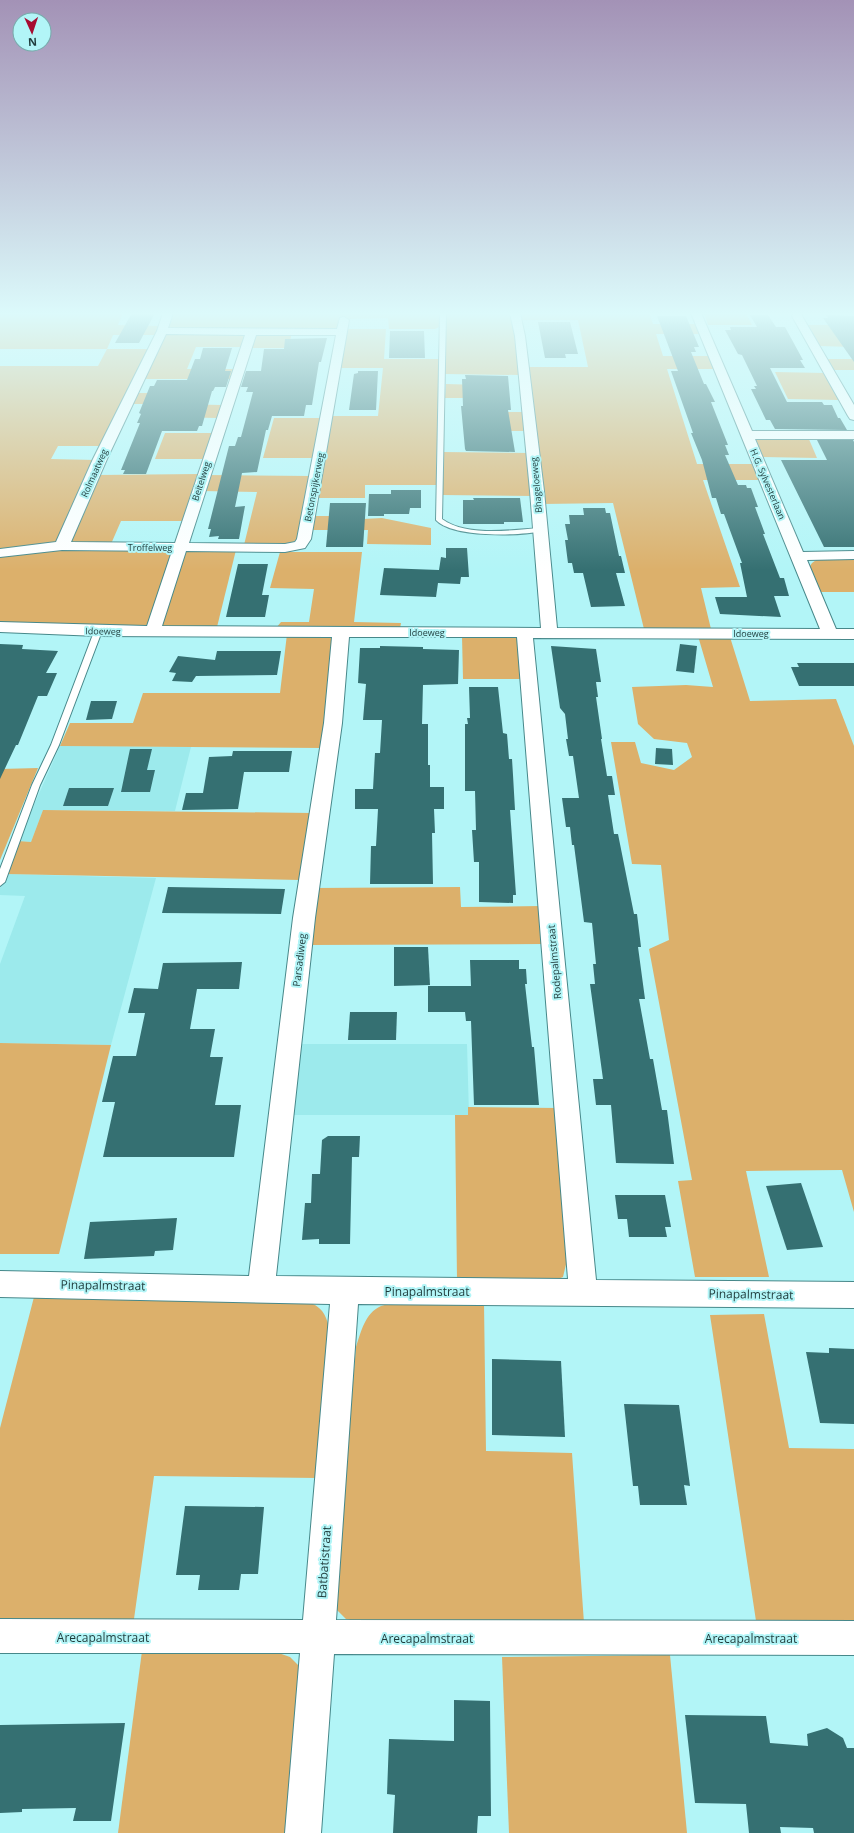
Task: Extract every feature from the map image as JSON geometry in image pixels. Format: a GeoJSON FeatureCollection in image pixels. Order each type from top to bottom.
{"type":"FeatureCollection","features":[{"type":"Feature","properties":{"kind":"street","name":"Rolmaatweg"},"geometry":{"type":"LineString","coordinates":[[62,546],[100,459],[129,399]]}},
{"type":"Feature","properties":{"kind":"street","name":"Beitelweg"},"geometry":{"type":"LineString","coordinates":[[153,631],[229,399]]}},
{"type":"Feature","properties":{"kind":"street","name":"Betonspijkerweg"},"geometry":{"type":"LineString","coordinates":[[300,545],[304,539],[330,399]]}},
{"type":"Feature","properties":{"kind":"street","name":"Bhageloeweg"},"geometry":{"type":"LineString","coordinates":[[526,399],[549,633]]}},
{"type":"Feature","properties":{"kind":"street","name":"H.G. Sylvesterlaan"},"geometry":{"type":"LineString","coordinates":[[732,399],[799,556],[830,634]]}},
{"type":"Feature","properties":{"kind":"street"},"geometry":{"type":"LineString","coordinates":[[845,399],[854,416]]}},
{"type":"Feature","properties":{"kind":"street"},"geometry":{"type":"LineString","coordinates":[[747,434],[854,435]]}},
{"type":"Feature","properties":{"kind":"street","name":"Troffelweg"},"geometry":{"type":"LineString","coordinates":[[0,553],[62,546],[285,548],[300,545]]}},
{"type":"Feature","properties":{"kind":"street"},"geometry":{"type":"LineString","coordinates":[[799,556],[854,555]]}},
{"type":"Feature","properties":{"kind":"street","name":"Idoeweg"},"geometry":{"type":"LineString","coordinates":[[0,627],[19,629],[98,631],[854,634]]}},
{"type":"Feature","properties":{"kind":"street","name":"Parsadiweg"},"geometry":{"type":"LineString","coordinates":[[261,1288],[304,918],[333,723],[341,631]]}},
{"type":"Feature","properties":{"kind":"street","name":"Rodepalmstraat"},"geometry":{"type":"LineString","coordinates":[[525,633],[583,1292]]}},
{"type":"Feature","properties":{"kind":"street","name":"Pinapalmstraat"},"geometry":{"type":"LineString","coordinates":[[0,1284],[261,1288],[345,1291],[854,1295]]}},
{"type":"Feature","properties":{"kind":"street","name":"Batbatistraat"},"geometry":{"type":"LineString","coordinates":[[303,1833],[345,1291]]}},
{"type":"Feature","properties":{"kind":"street","name":"Arecapalmstraat"},"geometry":{"type":"LineString","coordinates":[[0,1636],[854,1638]]}},
{"type":"Feature","properties":{"kind":"lane"},"geometry":{"type":"LineString","coordinates":[[441,399],[439,520],[444,526],[459,530],[479,532],[540,530]]}},
{"type":"Feature","properties":{"kind":"lane"},"geometry":{"type":"LineString","coordinates":[[0,882],[36,785],[55,745],[98,631]]}},
{"type":"Feature","properties":{"kind":"shaded area"},"geometry":{"type":"Polygon","coordinates":[[[0,399],[125,399],[102,446],[58,446],[51,459],[96,460],[56,543],[0,550],[0,399]]]}},
{"type":"Feature","properties":{"kind":"shaded area"},"geometry":{"type":"Polygon","coordinates":[[[133,399],[179,399],[178,404],[221,405],[217,418],[172,417],[177,404],[130,404],[133,399]]]}},
{"type":"Feature","properties":{"kind":"shaded area"},"geometry":{"type":"Polygon","coordinates":[[[380,399],[438,399],[436,485],[365,485],[365,498],[316,498],[330,416],[378,416],[380,399]]]}},
{"type":"Feature","properties":{"kind":"shaded area"},"geometry":{"type":"Polygon","coordinates":[[[531,399],[676,399],[697,464],[754,464],[761,480],[703,480],[740,587],[701,588],[711,629],[644,629],[613,503],[543,504],[531,399]]]}},
{"type":"Feature","properties":{"kind":"shaded area"},"geometry":{"type":"Polygon","coordinates":[[[788,399],[838,399],[839,400],[788,399]]]}},
{"type":"Feature","properties":{"kind":"shaded area"},"geometry":{"type":"Polygon","coordinates":[[[488,412],[523,412],[525,431],[490,431],[488,412]]]}},
{"type":"Feature","properties":{"kind":"shaded area"},"geometry":{"type":"Polygon","coordinates":[[[274,418],[321,418],[315,458],[263,458],[274,418]]]}},
{"type":"Feature","properties":{"kind":"shaded area"},"geometry":{"type":"Polygon","coordinates":[[[165,433],[213,433],[204,459],[155,459],[165,433]]]}},
{"type":"Feature","properties":{"kind":"shaded area"},"geometry":{"type":"Polygon","coordinates":[[[758,437],[808,437],[817,458],[763,457],[756,440],[758,437]]]}},
{"type":"Feature","properties":{"kind":"shaded area"},"geometry":{"type":"Polygon","coordinates":[[[442,452],[529,453],[534,496],[442,495],[442,452]]]}},
{"type":"Feature","properties":{"kind":"shaded area"},"geometry":{"type":"Polygon","coordinates":[[[199,474],[183,521],[121,521],[111,544],[66,542],[98,475],[199,474]]]}},
{"type":"Feature","properties":{"kind":"shaded area"},"geometry":{"type":"Polygon","coordinates":[[[208,475],[311,476],[300,536],[290,545],[244,545],[257,492],[202,491],[208,475]]]}},
{"type":"Feature","properties":{"kind":"shaded area"},"geometry":{"type":"Polygon","coordinates":[[[314,516],[363,516],[363,519],[382,518],[431,528],[431,545],[367,544],[368,530],[312,530],[314,516]]]}},
{"type":"Feature","properties":{"kind":"shaded area"},"geometry":{"type":"Polygon","coordinates":[[[57,548],[168,550],[174,553],[148,624],[141,628],[0,623],[0,556],[57,548]]]}},
{"type":"Feature","properties":{"kind":"shaded area"},"geometry":{"type":"Polygon","coordinates":[[[236,550],[217,627],[164,627],[161,623],[184,553],[188,551],[236,550]]]}},
{"type":"Feature","properties":{"kind":"shaded area"},"geometry":{"type":"Polygon","coordinates":[[[280,552],[362,552],[354,622],[401,623],[400,629],[276,628],[281,622],[309,622],[314,589],[270,588],[280,552]]]}},
{"type":"Feature","properties":{"kind":"shaded area"},"geometry":{"type":"Polygon","coordinates":[[[819,558],[854,558],[854,592],[820,592],[810,566],[819,558]]]}},
{"type":"Feature","properties":{"kind":"shaded area"},"geometry":{"type":"Polygon","coordinates":[[[287,634],[327,635],[333,638],[322,748],[60,746],[70,723],[133,723],[143,693],[280,693],[287,634]]]}},
{"type":"Feature","properties":{"kind":"shaded area"},"geometry":{"type":"Polygon","coordinates":[[[462,636],[519,638],[524,679],[463,679],[462,636]]]}},
{"type":"Feature","properties":{"kind":"shaded area"},"geometry":{"type":"Polygon","coordinates":[[[698,636],[730,637],[750,701],[836,699],[854,746],[854,1212],[842,1170],[746,1171],[769,1277],[695,1277],[678,1181],[692,1180],[649,949],[669,940],[661,865],[632,864],[611,742],[635,742],[641,763],[674,770],[692,757],[687,743],[654,739],[638,724],[632,687],[686,685],[713,687],[698,636]]]}},
{"type":"Feature","properties":{"kind":"shaded area"},"geometry":{"type":"Polygon","coordinates":[[[60,746],[191,747],[175,811],[43,810],[31,842],[18,841],[60,746]]]}},
{"type":"Feature","properties":{"kind":"shaded area"},"geometry":{"type":"Polygon","coordinates":[[[38,768],[0,860],[0,769],[38,768]]]}},
{"type":"Feature","properties":{"kind":"shaded area"},"geometry":{"type":"Polygon","coordinates":[[[43,810],[312,813],[300,880],[5,874],[18,841],[31,842],[43,810]]]}},
{"type":"Feature","properties":{"kind":"shaded area"},"geometry":{"type":"Polygon","coordinates":[[[5,874],[156,878],[111,1045],[0,1043],[0,964],[25,896],[0,895],[0,888],[5,874]]]}},
{"type":"Feature","properties":{"kind":"shaded area"},"geometry":{"type":"Polygon","coordinates":[[[460,887],[461,907],[540,906],[543,944],[307,945],[315,888],[460,887]]]}},
{"type":"Feature","properties":{"kind":"shaded area"},"geometry":{"type":"Polygon","coordinates":[[[0,1043],[111,1045],[59,1254],[0,1254],[0,1043]]]}},
{"type":"Feature","properties":{"kind":"shaded area"},"geometry":{"type":"Polygon","coordinates":[[[300,1044],[467,1044],[469,1115],[292,1115],[300,1044]]]}},
{"type":"Feature","properties":{"kind":"shaded area"},"geometry":{"type":"Polygon","coordinates":[[[468,1107],[558,1108],[568,1256],[563,1277],[553,1281],[457,1279],[455,1115],[468,1115],[468,1107]]]}},
{"type":"Feature","properties":{"kind":"shaded area"},"geometry":{"type":"Polygon","coordinates":[[[34,1297],[307,1301],[318,1307],[324,1313],[329,1326],[331,1333],[318,1478],[154,1476],[134,1619],[0,1620],[0,1428],[34,1297]]]}},
{"type":"Feature","properties":{"kind":"shaded area"},"geometry":{"type":"Polygon","coordinates":[[[400,1303],[484,1303],[486,1451],[572,1453],[584,1623],[368,1624],[346,1619],[334,1607],[356,1347],[364,1324],[371,1313],[381,1306],[400,1303]]]}},
{"type":"Feature","properties":{"kind":"shaded area"},"geometry":{"type":"Polygon","coordinates":[[[764,1314],[789,1448],[854,1449],[854,1621],[756,1621],[710,1315],[764,1314]]]}},
{"type":"Feature","properties":{"kind":"shaded area"},"geometry":{"type":"Polygon","coordinates":[[[270,1650],[290,1657],[299,1666],[291,1833],[118,1833],[142,1651],[270,1650]]]}},
{"type":"Feature","properties":{"kind":"shaded area"},"geometry":{"type":"Polygon","coordinates":[[[670,1655],[687,1833],[509,1833],[502,1657],[670,1655]]]}},
{"type":"Feature","properties":{"kind":"building"},"geometry":{"type":"Polygon","coordinates":[[[145,399],[210,399],[202,426],[199,426],[197,431],[162,431],[146,474],[123,474],[125,470],[121,470],[140,423],[137,423],[141,414],[139,413],[145,399]]]}},
{"type":"Feature","properties":{"kind":"building"},"geometry":{"type":"Polygon","coordinates":[[[251,399],[313,399],[312,405],[306,405],[304,416],[272,416],[268,430],[266,430],[257,472],[242,473],[235,507],[245,506],[239,539],[218,539],[219,536],[209,537],[211,529],[208,529],[229,446],[235,446],[238,437],[241,437],[251,399]]]}},
{"type":"Feature","properties":{"kind":"building"},"geometry":{"type":"Polygon","coordinates":[[[351,399],[377,399],[376,410],[349,410],[351,399]]]}},
{"type":"Feature","properties":{"kind":"building"},"geometry":{"type":"Polygon","coordinates":[[[463,399],[510,399],[511,410],[508,410],[515,452],[466,451],[461,406],[463,406],[463,399]]]}},
{"type":"Feature","properties":{"kind":"building"},"geometry":{"type":"Polygon","coordinates":[[[681,399],[713,399],[715,402],[711,402],[728,445],[725,445],[729,455],[725,455],[738,485],[746,485],[747,488],[751,488],[758,507],[755,507],[765,534],[763,534],[780,578],[784,578],[789,596],[774,596],[781,617],[720,614],[715,597],[747,597],[740,563],[742,563],[724,514],[721,514],[716,498],[712,498],[702,460],[691,433],[693,433],[681,399]]]}},
{"type":"Feature","properties":{"kind":"building"},"geometry":{"type":"Polygon","coordinates":[[[756,399],[785,399],[787,402],[822,402],[824,405],[832,405],[838,418],[840,418],[847,430],[775,429],[770,420],[766,420],[756,399]]]}},
{"type":"Feature","properties":{"kind":"building"},"geometry":{"type":"Polygon","coordinates":[[[817,440],[853,440],[854,442],[854,547],[824,547],[781,460],[827,460],[817,440]]]}},
{"type":"Feature","properties":{"kind":"building"},"geometry":{"type":"Polygon","coordinates":[[[391,490],[421,490],[421,508],[410,508],[409,514],[384,514],[384,516],[368,516],[369,494],[391,494],[391,490]]]}},
{"type":"Feature","properties":{"kind":"building"},"geometry":{"type":"Polygon","coordinates":[[[473,498],[520,498],[523,522],[504,522],[504,524],[463,524],[463,500],[474,500],[473,498]]]}},
{"type":"Feature","properties":{"kind":"building"},"geometry":{"type":"Polygon","coordinates":[[[330,503],[366,503],[363,547],[326,547],[330,503]]]}},
{"type":"Feature","properties":{"kind":"building"},"geometry":{"type":"Polygon","coordinates":[[[583,508],[605,508],[606,513],[610,513],[619,556],[621,556],[625,573],[616,573],[625,606],[591,607],[583,573],[574,573],[572,563],[568,563],[565,540],[568,540],[565,524],[570,524],[569,515],[584,515],[583,508]]]}},
{"type":"Feature","properties":{"kind":"building"},"geometry":{"type":"Polygon","coordinates":[[[446,548],[467,548],[469,577],[461,577],[460,584],[438,583],[436,597],[380,595],[384,568],[439,570],[441,557],[446,558],[446,548]]]}},
{"type":"Feature","properties":{"kind":"building"},"geometry":{"type":"Polygon","coordinates":[[[238,564],[268,564],[262,595],[269,595],[265,617],[226,617],[238,564]]]}},
{"type":"Feature","properties":{"kind":"building"},"geometry":{"type":"Polygon","coordinates":[[[0,644],[23,645],[22,649],[58,651],[46,673],[57,673],[47,696],[38,696],[18,745],[16,745],[0,779],[0,644]]]}},
{"type":"Feature","properties":{"kind":"building"},"geometry":{"type":"Polygon","coordinates":[[[680,644],[697,646],[694,673],[676,671],[680,644]]]}},
{"type":"Feature","properties":{"kind":"building"},"geometry":{"type":"Polygon","coordinates":[[[380,646],[459,650],[458,684],[423,685],[422,724],[428,724],[428,765],[430,765],[430,787],[444,787],[444,809],[434,809],[435,833],[432,833],[433,884],[370,884],[371,846],[376,846],[378,809],[355,809],[355,789],[373,789],[375,753],[380,753],[382,720],[363,720],[366,684],[358,683],[360,648],[380,648],[380,646]]]}},
{"type":"Feature","properties":{"kind":"building"},"geometry":{"type":"Polygon","coordinates":[[[551,646],[596,649],[601,682],[596,682],[598,697],[596,697],[601,739],[607,776],[612,776],[615,795],[608,795],[614,834],[618,834],[634,914],[637,914],[641,947],[638,947],[645,999],[639,999],[650,1059],[653,1059],[662,1110],[667,1110],[674,1164],[616,1163],[611,1105],[596,1105],[593,1079],[603,1079],[590,984],[595,984],[593,964],[596,964],[592,923],[584,922],[574,845],[572,845],[570,827],[566,827],[562,798],[579,798],[573,756],[569,756],[566,739],[568,739],[565,714],[560,708],[551,646]]]}},
{"type":"Feature","properties":{"kind":"building"},"geometry":{"type":"Polygon","coordinates":[[[217,651],[281,651],[277,675],[196,676],[192,682],[172,681],[176,673],[169,672],[178,656],[215,660],[217,651]]]}},
{"type":"Feature","properties":{"kind":"building"},"geometry":{"type":"Polygon","coordinates":[[[797,663],[854,663],[854,686],[799,686],[791,667],[799,667],[797,663]]]}},
{"type":"Feature","properties":{"kind":"building"},"geometry":{"type":"Polygon","coordinates":[[[469,687],[498,687],[503,733],[507,734],[509,759],[512,759],[515,810],[510,810],[516,895],[513,895],[513,903],[479,902],[479,862],[474,862],[472,830],[476,830],[475,791],[465,791],[465,724],[468,724],[467,718],[470,718],[469,687]]]}},
{"type":"Feature","properties":{"kind":"building"},"geometry":{"type":"Polygon","coordinates":[[[91,701],[117,701],[112,719],[86,720],[91,701]]]}},
{"type":"Feature","properties":{"kind":"building"},"geometry":{"type":"Polygon","coordinates":[[[656,748],[672,749],[673,765],[655,764],[656,748]]]}},
{"type":"Feature","properties":{"kind":"building"},"geometry":{"type":"Polygon","coordinates":[[[130,749],[152,749],[147,770],[155,770],[150,792],[121,792],[130,749]]]}},
{"type":"Feature","properties":{"kind":"building"},"geometry":{"type":"Polygon","coordinates":[[[233,751],[292,751],[289,772],[244,772],[238,809],[182,810],[186,793],[203,793],[209,757],[232,756],[233,751]]]}},
{"type":"Feature","properties":{"kind":"building"},"geometry":{"type":"Polygon","coordinates":[[[69,788],[114,788],[108,806],[63,806],[69,788]]]}},
{"type":"Feature","properties":{"kind":"building"},"geometry":{"type":"Polygon","coordinates":[[[168,887],[285,889],[281,914],[162,913],[168,887]]]}},
{"type":"Feature","properties":{"kind":"building"},"geometry":{"type":"Polygon","coordinates":[[[394,947],[428,947],[430,985],[394,986],[394,947]]]}},
{"type":"Feature","properties":{"kind":"building"},"geometry":{"type":"Polygon","coordinates":[[[470,960],[519,960],[519,969],[526,969],[527,984],[525,984],[532,1047],[534,1047],[539,1105],[474,1105],[471,1021],[466,1021],[465,1012],[428,1012],[428,986],[471,986],[470,960]]]}},
{"type":"Feature","properties":{"kind":"building"},"geometry":{"type":"Polygon","coordinates":[[[242,962],[239,989],[197,989],[190,1029],[215,1029],[210,1057],[223,1057],[215,1105],[241,1105],[234,1157],[103,1157],[115,1102],[102,1102],[113,1056],[136,1056],[145,1013],[128,1013],[134,988],[158,989],[163,963],[242,962]]]}},
{"type":"Feature","properties":{"kind":"building"},"geometry":{"type":"Polygon","coordinates":[[[350,1012],[397,1012],[396,1040],[348,1040],[350,1012]]]}},
{"type":"Feature","properties":{"kind":"building"},"geometry":{"type":"Polygon","coordinates":[[[328,1136],[360,1136],[359,1157],[352,1157],[350,1244],[319,1244],[319,1239],[302,1240],[305,1203],[311,1203],[312,1174],[320,1174],[322,1140],[328,1136]]]}},
{"type":"Feature","properties":{"kind":"building"},"geometry":{"type":"Polygon","coordinates":[[[801,1183],[823,1247],[787,1250],[766,1186],[801,1183]]]}},
{"type":"Feature","properties":{"kind":"building"},"geometry":{"type":"Polygon","coordinates":[[[615,1195],[665,1195],[671,1227],[665,1227],[667,1237],[629,1237],[627,1219],[618,1219],[615,1195]]]}},
{"type":"Feature","properties":{"kind":"building"},"geometry":{"type":"Polygon","coordinates":[[[177,1218],[173,1250],[155,1251],[154,1256],[84,1259],[90,1222],[177,1218]]]}},
{"type":"Feature","properties":{"kind":"building"},"geometry":{"type":"Polygon","coordinates":[[[829,1348],[854,1349],[854,1424],[820,1423],[806,1352],[829,1353],[829,1348]]]}},
{"type":"Feature","properties":{"kind":"building"},"geometry":{"type":"Polygon","coordinates":[[[492,1359],[561,1361],[565,1437],[492,1435],[492,1359]]]}},
{"type":"Feature","properties":{"kind":"building"},"geometry":{"type":"Polygon","coordinates":[[[624,1404],[679,1405],[690,1486],[684,1485],[687,1505],[640,1505],[638,1486],[633,1486],[624,1404]]]}},
{"type":"Feature","properties":{"kind":"building"},"geometry":{"type":"Polygon","coordinates":[[[185,1506],[264,1507],[258,1574],[241,1574],[239,1590],[198,1590],[200,1575],[176,1575],[185,1506]]]}},
{"type":"Feature","properties":{"kind":"building"},"geometry":{"type":"Polygon","coordinates":[[[454,1700],[490,1701],[491,1816],[478,1816],[477,1833],[393,1833],[395,1795],[387,1794],[389,1739],[454,1741],[454,1700]]]}},
{"type":"Feature","properties":{"kind":"building"},"geometry":{"type":"Polygon","coordinates":[[[685,1715],[766,1716],[770,1743],[808,1746],[807,1734],[827,1728],[843,1738],[847,1748],[854,1748],[854,1833],[814,1833],[813,1828],[780,1827],[781,1833],[749,1833],[746,1804],[695,1803],[685,1715]]]}},
{"type":"Feature","properties":{"kind":"building"},"geometry":{"type":"Polygon","coordinates":[[[125,1723],[111,1821],[73,1821],[76,1808],[22,1809],[22,1812],[0,1813],[0,1725],[125,1723]]]}}]}
